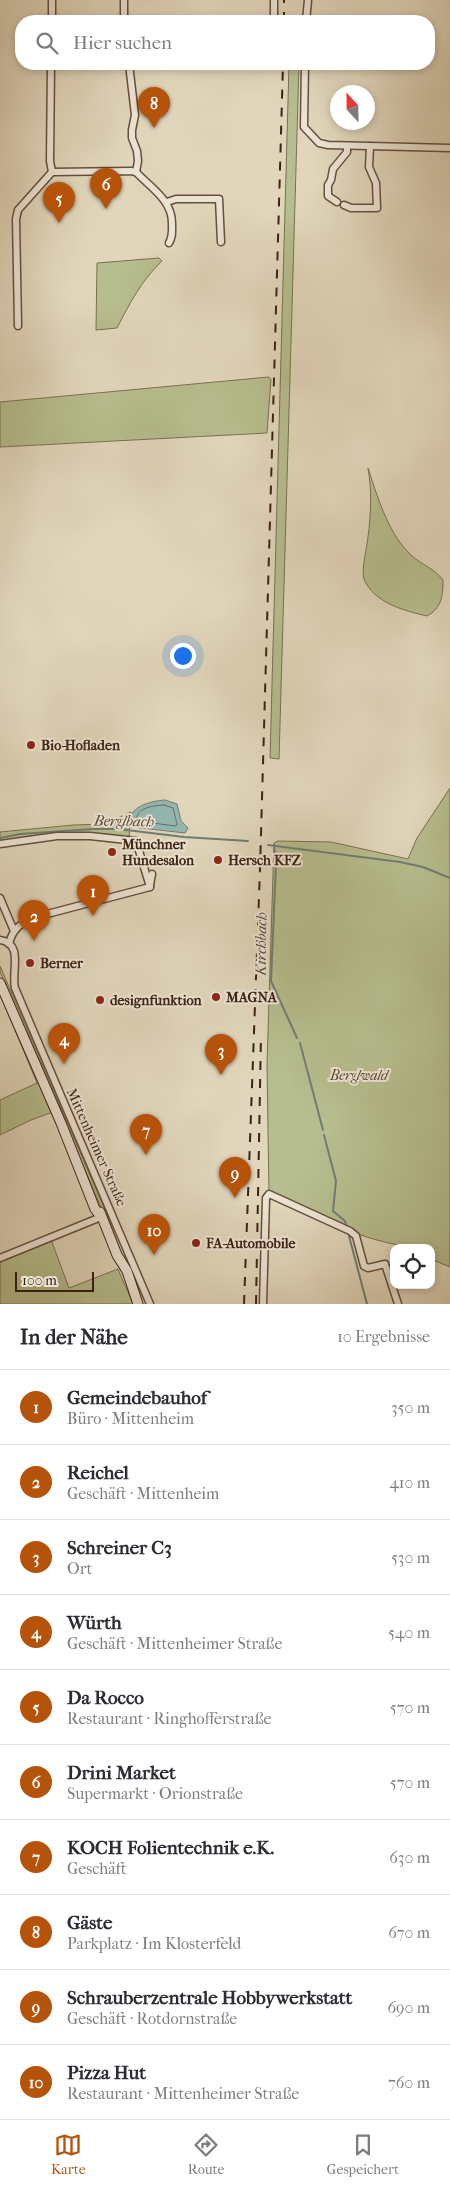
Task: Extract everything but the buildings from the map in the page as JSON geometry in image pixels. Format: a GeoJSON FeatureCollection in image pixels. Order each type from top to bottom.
{"type":"FeatureCollection","features":[{"type":"Feature","properties":{"kind":"main road","name":"Mittenheimer Straße"},"geometry":{"type":"LineString","coordinates":[[0,983],[79,1164],[94,1208],[101,1217],[118,1255],[122,1272],[138,1304]]}},
{"type":"Feature","properties":{"kind":"street"},"geometry":{"type":"LineString","coordinates":[[52,0],[52,15]]}},
{"type":"Feature","properties":{"kind":"street"},"geometry":{"type":"LineString","coordinates":[[124,0],[124,15]]}},
{"type":"Feature","properties":{"kind":"street"},"geometry":{"type":"LineString","coordinates":[[274,0],[274,15]]}},
{"type":"Feature","properties":{"kind":"street"},"geometry":{"type":"LineString","coordinates":[[307,15],[308,0]]}},
{"type":"Feature","properties":{"kind":"street"},"geometry":{"type":"LineString","coordinates":[[51,70],[50,161],[52,172]]}},
{"type":"Feature","properties":{"kind":"street"},"geometry":{"type":"LineString","coordinates":[[130,70],[135,115],[132,138],[137,151],[138,161],[136,172]]}},
{"type":"Feature","properties":{"kind":"street"},"geometry":{"type":"LineString","coordinates":[[305,70],[304,126],[319,143],[347,146],[450,148]]}},
{"type":"Feature","properties":{"kind":"street"},"geometry":{"type":"LineString","coordinates":[[337,202],[328,196],[328,185],[331,180],[332,169],[347,152],[347,146]]}},
{"type":"Feature","properties":{"kind":"street"},"geometry":{"type":"LineString","coordinates":[[344,206],[350,208],[377,208],[376,183],[369,167],[370,146]]}},
{"type":"Feature","properties":{"kind":"street"},"geometry":{"type":"LineString","coordinates":[[18,326],[16,219],[18,210],[52,172],[136,172],[167,202],[172,212],[173,236],[169,243]]}},
{"type":"Feature","properties":{"kind":"street"},"geometry":{"type":"LineString","coordinates":[[167,202],[176,199],[219,198],[221,242]]}},
{"type":"Feature","properties":{"kind":"street"},"geometry":{"type":"LineString","coordinates":[[0,844],[57,836],[90,836],[136,841],[150,886]]}},
{"type":"Feature","properties":{"kind":"street"},"geometry":{"type":"LineString","coordinates":[[150,886],[152,874]]}},
{"type":"Feature","properties":{"kind":"street"},"geometry":{"type":"LineString","coordinates":[[9,944],[14,931],[32,918],[150,886]]}},
{"type":"Feature","properties":{"kind":"street"},"geometry":{"type":"LineString","coordinates":[[0,898],[14,931]]}},
{"type":"Feature","properties":{"kind":"street"},"geometry":{"type":"LineString","coordinates":[[0,940],[9,944]]}},
{"type":"Feature","properties":{"kind":"street"},"geometry":{"type":"LineString","coordinates":[[0,946],[9,944]]}},
{"type":"Feature","properties":{"kind":"street","name":"Mittenheimer Straße"},"geometry":{"type":"LineString","coordinates":[[9,944],[16,955],[14,988],[150,1304]]}},
{"type":"Feature","properties":{"kind":"street"},"geometry":{"type":"LineString","coordinates":[[263,1304],[266,1198],[269,1194],[356,1236],[364,1266],[368,1268],[385,1264],[398,1304]]}},
{"type":"Feature","properties":{"kind":"street"},"geometry":{"type":"LineString","coordinates":[[0,1258],[101,1217]]}},
{"type":"Feature","properties":{"kind":"green space"},"geometry":{"type":"Polygon","coordinates":[[[289,70],[299,70],[279,759],[270,758],[289,70]]]}},
{"type":"Feature","properties":{"kind":"green space"},"geometry":{"type":"Polygon","coordinates":[[[159,258],[162,261],[142,284],[117,328],[96,330],[97,263],[159,258]]]}},
{"type":"Feature","properties":{"kind":"green space"},"geometry":{"type":"Polygon","coordinates":[[[269,377],[271,379],[267,433],[0,447],[0,402],[269,377]]]}},
{"type":"Feature","properties":{"kind":"green space"},"geometry":{"type":"Polygon","coordinates":[[[368,468],[385,515],[396,537],[412,556],[443,580],[441,601],[436,609],[427,616],[391,605],[375,594],[364,579],[370,511],[368,468]]]}},
{"type":"Feature","properties":{"kind":"green space","name":"Berglwald"},"geometry":{"type":"Polygon","coordinates":[[[450,788],[450,1267],[435,1261],[435,1244],[393,1244],[368,1237],[327,1222],[269,1194],[267,1064],[274,843],[278,841],[331,842],[408,859],[417,838],[450,788]]]}},
{"type":"Feature","properties":{"kind":"green space"},"geometry":{"type":"Polygon","coordinates":[[[131,812],[129,837],[57,835],[0,842],[0,832],[105,824],[131,812]]]}},
{"type":"Feature","properties":{"kind":"green space"},"geometry":{"type":"Polygon","coordinates":[[[0,966],[105,1210],[125,1263],[0,972],[0,966]]]}},
{"type":"Feature","properties":{"kind":"green space"},"geometry":{"type":"Polygon","coordinates":[[[0,994],[53,1112],[0,1135],[0,1100],[37,1083],[0,994]]]}},
{"type":"Feature","properties":{"kind":"green space"},"geometry":{"type":"Polygon","coordinates":[[[49,1234],[69,1288],[118,1269],[133,1304],[0,1304],[0,1256],[49,1234]]]}},
{"type":"Feature","properties":{"kind":"water"},"geometry":{"type":"Polygon","coordinates":[[[165,800],[177,804],[181,821],[188,828],[185,833],[132,827],[132,814],[135,810],[146,804],[165,800]]]}},
{"type":"Feature","properties":{"kind":"waterway","name":"Berglbach"},"geometry":{"type":"LineString","coordinates":[[0,838],[20,834],[118,829],[184,837],[248,841]]}},
{"type":"Feature","properties":{"kind":"waterway","name":"Berglbach"},"geometry":{"type":"LineString","coordinates":[[268,845],[400,862],[423,867],[450,878]]}},
{"type":"Feature","properties":{"kind":"waterway","name":"Kirchbach"},"geometry":{"type":"LineString","coordinates":[[274,845],[276,863],[271,981],[297,1038]]}},
{"type":"Feature","properties":{"kind":"waterway","name":"Kirchbach"},"geometry":{"type":"LineString","coordinates":[[300,1043],[323,1130]]}},
{"type":"Feature","properties":{"kind":"waterway","name":"Kirchbach"},"geometry":{"type":"LineString","coordinates":[[324,1135],[336,1181],[333,1211],[345,1221],[346,1225]]}},
{"type":"Feature","properties":{"kind":"waterway","name":"Kirchbach"},"geometry":{"type":"LineString","coordinates":[[349,1236],[367,1304]]}},
{"type":"Feature","properties":{"kind":"railway"},"geometry":{"type":"LineString","coordinates":[[284,0],[284,15]]}},
{"type":"Feature","properties":{"kind":"railway"},"geometry":{"type":"LineString","coordinates":[[244,1304],[260,869],[283,70]]}},
{"type":"Feature","properties":{"kind":"railway"},"geometry":{"type":"LineString","coordinates":[[256,1304],[261,1034]]}},
{"type":"Feature","properties":{"kind":"place","name":"Gäste"},"geometry":{"type":"Point","coordinates":[154,128]}},
{"type":"Feature","properties":{"kind":"place","name":"Drini Market"},"geometry":{"type":"Point","coordinates":[106,209]}},
{"type":"Feature","properties":{"kind":"place","name":"Da Rocco"},"geometry":{"type":"Point","coordinates":[59,223]}},
{"type":"Feature","properties":{"kind":"place","name":"Bio-Hofladen"},"geometry":{"type":"Point","coordinates":[31,745]}},
{"type":"Feature","properties":{"kind":"place","name":"Münchner Hundesalon"},"geometry":{"type":"Point","coordinates":[112,852]}},
{"type":"Feature","properties":{"kind":"place","name":"Hersch KFZ"},"geometry":{"type":"Point","coordinates":[218,860]}},
{"type":"Feature","properties":{"kind":"place","name":"Gemeindebauhof"},"geometry":{"type":"Point","coordinates":[93,916]}},
{"type":"Feature","properties":{"kind":"place","name":"Reichel"},"geometry":{"type":"Point","coordinates":[34,941]}},
{"type":"Feature","properties":{"kind":"place","name":"Berner"},"geometry":{"type":"Point","coordinates":[30,963]}},
{"type":"Feature","properties":{"kind":"place","name":"MAGNA"},"geometry":{"type":"Point","coordinates":[216,997]}},
{"type":"Feature","properties":{"kind":"place","name":"designfunktion"},"geometry":{"type":"Point","coordinates":[100,1000]}},
{"type":"Feature","properties":{"kind":"place","name":"Würth"},"geometry":{"type":"Point","coordinates":[64,1064]}},
{"type":"Feature","properties":{"kind":"place","name":"Schreiner C3"},"geometry":{"type":"Point","coordinates":[221,1075]}},
{"type":"Feature","properties":{"kind":"place","name":"KOCH Folientechnik e.K."},"geometry":{"type":"Point","coordinates":[146,1155]}},
{"type":"Feature","properties":{"kind":"place","name":"Schrauberzentrale Hobbywerkstatt"},"geometry":{"type":"Point","coordinates":[235,1198]}},
{"type":"Feature","properties":{"kind":"place","name":"FA-Automobile"},"geometry":{"type":"Point","coordinates":[196,1243]}},
{"type":"Feature","properties":{"kind":"place","name":"Pizza Hut"},"geometry":{"type":"Point","coordinates":[154,1255]}}]}
